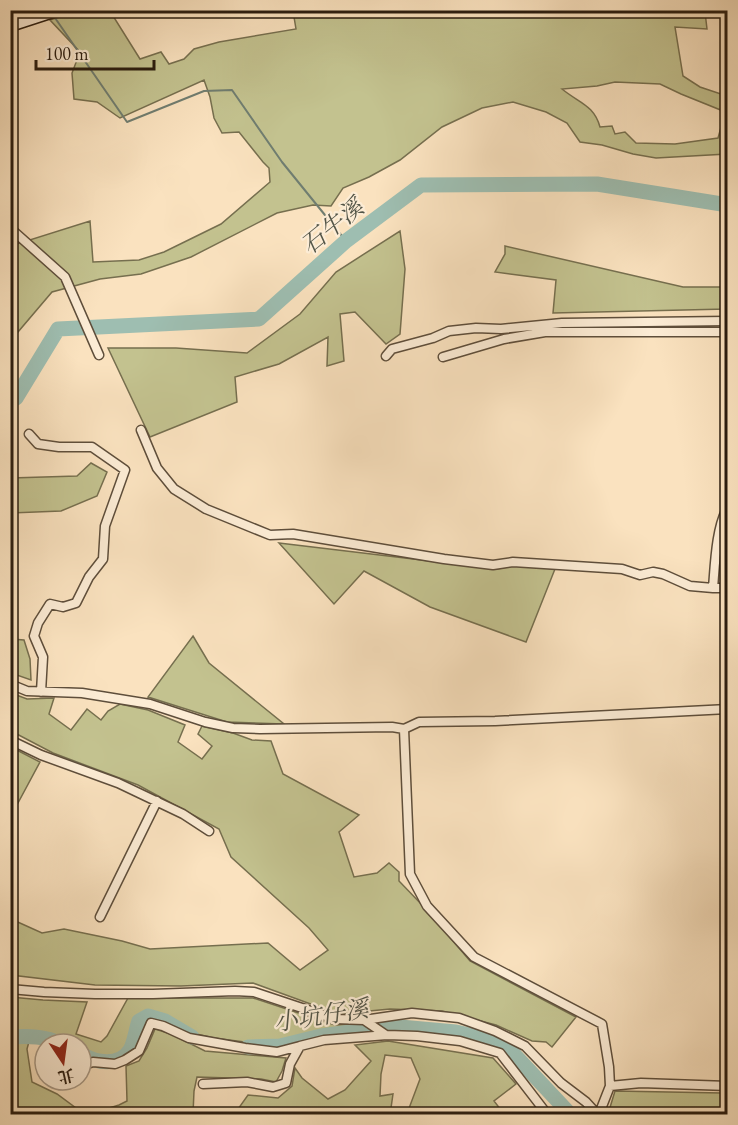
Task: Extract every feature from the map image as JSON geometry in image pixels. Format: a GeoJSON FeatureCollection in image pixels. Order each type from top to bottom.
{"type":"FeatureCollection","features":[{"type":"Feature","properties":{"kind":"main road"},"geometry":{"type":"LineString","coordinates":[[10,25],[56,10]]}},
{"type":"Feature","properties":{"kind":"street"},"geometry":{"type":"LineString","coordinates":[[10,228],[65,277],[99,355]]}},
{"type":"Feature","properties":{"kind":"street"},"geometry":{"type":"LineString","coordinates":[[386,356],[392,349],[433,338],[449,331],[467,329],[562,323],[728,321]]}},
{"type":"Feature","properties":{"kind":"street"},"geometry":{"type":"LineString","coordinates":[[443,357],[504,339],[545,332],[728,332]]}},
{"type":"Feature","properties":{"kind":"street"},"geometry":{"type":"LineString","coordinates":[[141,429],[157,468],[174,489],[206,509],[270,535],[293,534],[493,565],[513,562],[622,569],[640,575],[653,572],[690,586],[728,588]]}},
{"type":"Feature","properties":{"kind":"street"},"geometry":{"type":"LineString","coordinates":[[29,434],[38,444],[59,447],[92,447],[125,470],[105,526],[103,559],[89,577],[76,603],[63,607],[50,604],[38,623],[34,636],[43,657],[41,692]]}},
{"type":"Feature","properties":{"kind":"street"},"geometry":{"type":"LineString","coordinates":[[713,588],[721,524],[728,507]]}},
{"type":"Feature","properties":{"kind":"street"},"geometry":{"type":"LineString","coordinates":[[10,684],[27,691],[82,693],[150,704],[205,722],[233,728],[260,729],[392,727],[404,729],[419,722],[495,721],[728,709]]}},
{"type":"Feature","properties":{"kind":"street"},"geometry":{"type":"LineString","coordinates":[[10,989],[95,994],[254,992],[334,1019],[364,1020],[412,1013],[459,1018],[495,1031],[525,1046],[561,1083],[598,1114],[610,1086],[602,1024],[474,957],[427,906],[410,874],[404,729]]}},
{"type":"Feature","properties":{"kind":"street"},"geometry":{"type":"LineString","coordinates":[[10,740],[41,755],[118,783],[183,814],[209,831]]}},
{"type":"Feature","properties":{"kind":"street"},"geometry":{"type":"LineString","coordinates":[[100,916],[156,801]]}},
{"type":"Feature","properties":{"kind":"street"},"geometry":{"type":"LineString","coordinates":[[364,1020],[387,1035]]}},
{"type":"Feature","properties":{"kind":"street"},"geometry":{"type":"LineString","coordinates":[[93,1062],[114,1064],[139,1052],[151,1023],[189,1038],[277,1052],[324,1040],[387,1035],[417,1036],[460,1041],[500,1053],[547,1114]]}},
{"type":"Feature","properties":{"kind":"street"},"geometry":{"type":"LineString","coordinates":[[203,1084],[247,1082],[273,1087],[285,1083],[290,1064],[300,1046]]}},
{"type":"Feature","properties":{"kind":"street"},"geometry":{"type":"LineString","coordinates":[[610,1086],[641,1083],[728,1086]]}},
{"type":"Feature","properties":{"kind":"shaded area"},"geometry":{"type":"Polygon","coordinates":[[[78,11],[110,11],[140,59],[161,52],[169,64],[184,59],[194,49],[219,42],[296,29],[293,11],[713,11],[705,12],[707,29],[675,27],[683,76],[700,87],[727,96],[727,115],[723,111],[660,84],[615,82],[562,89],[590,109],[600,127],[612,126],[615,134],[625,132],[636,143],[675,144],[718,138],[722,124],[727,123],[727,154],[656,158],[633,154],[602,145],[580,142],[567,123],[546,112],[513,102],[482,108],[442,127],[400,160],[343,188],[331,206],[313,205],[277,213],[191,257],[141,274],[100,279],[52,292],[18,332],[11,346],[11,242],[14,245],[90,221],[93,262],[139,260],[164,252],[221,224],[270,182],[269,168],[239,132],[222,133],[214,118],[204,80],[120,118],[97,102],[74,99],[72,73],[80,52],[50,20],[78,11]]]}},
{"type":"Feature","properties":{"kind":"shaded area"},"geometry":{"type":"Polygon","coordinates":[[[400,231],[405,269],[400,334],[386,344],[355,312],[340,314],[344,361],[327,366],[328,337],[279,364],[235,377],[237,402],[150,437],[108,348],[176,348],[247,353],[300,314],[336,272],[400,231]]]}},
{"type":"Feature","properties":{"kind":"shaded area"},"geometry":{"type":"Polygon","coordinates":[[[505,246],[683,287],[727,287],[727,309],[553,313],[556,280],[495,272],[505,254],[505,246]]]}},
{"type":"Feature","properties":{"kind":"shaded area"},"geometry":{"type":"Polygon","coordinates":[[[91,463],[107,472],[97,496],[61,511],[11,513],[11,478],[77,476],[91,463]]]}},
{"type":"Feature","properties":{"kind":"shaded area"},"geometry":{"type":"Polygon","coordinates":[[[279,543],[497,569],[517,565],[555,569],[526,642],[430,607],[364,571],[334,604],[279,543]]]}},
{"type":"Feature","properties":{"kind":"shaded area"},"geometry":{"type":"Polygon","coordinates":[[[193,636],[209,663],[284,724],[227,722],[148,697],[193,636]]]}},
{"type":"Feature","properties":{"kind":"shaded area"},"geometry":{"type":"Polygon","coordinates":[[[11,639],[24,640],[30,659],[31,680],[11,673],[11,639]]]}},
{"type":"Feature","properties":{"kind":"shaded area"},"geometry":{"type":"Polygon","coordinates":[[[11,693],[27,699],[54,698],[49,714],[71,730],[87,709],[101,720],[108,711],[120,704],[148,710],[185,725],[178,742],[202,759],[212,746],[198,734],[202,726],[252,740],[271,741],[283,774],[359,815],[339,832],[354,877],[377,873],[389,863],[399,872],[399,881],[470,961],[576,1017],[552,1047],[546,1042],[532,1041],[496,1025],[442,1011],[390,1009],[338,1014],[253,983],[181,986],[95,985],[11,975],[11,919],[42,933],[64,929],[150,949],[268,943],[300,970],[328,950],[309,928],[231,857],[219,829],[138,785],[53,753],[11,731],[11,693]]]}},
{"type":"Feature","properties":{"kind":"shaded area"},"geometry":{"type":"Polygon","coordinates":[[[11,747],[40,762],[11,816],[11,747]]]}},
{"type":"Feature","properties":{"kind":"shaded area"},"geometry":{"type":"Polygon","coordinates":[[[10,997],[87,1002],[77,1032],[33,1032],[27,1049],[33,1092],[53,1092],[84,1114],[11,1114],[10,997]]]}},
{"type":"Feature","properties":{"kind":"shaded area"},"geometry":{"type":"Polygon","coordinates":[[[128,998],[253,998],[335,1025],[361,1024],[363,1031],[275,1046],[192,1033],[154,1015],[146,1017],[131,1049],[123,1055],[113,1057],[94,1055],[93,1039],[101,1042],[107,1036],[128,998]]]}},
{"type":"Feature","properties":{"kind":"shaded area"},"geometry":{"type":"Polygon","coordinates":[[[155,1029],[171,1034],[205,1051],[286,1058],[276,1082],[261,1079],[197,1077],[193,1114],[90,1114],[127,1101],[126,1066],[139,1061],[155,1029]]]}},
{"type":"Feature","properties":{"kind":"shaded area"},"geometry":{"type":"Polygon","coordinates":[[[388,1041],[493,1058],[516,1084],[494,1101],[504,1114],[244,1114],[238,1109],[248,1095],[278,1098],[292,1086],[295,1068],[302,1078],[328,1099],[345,1090],[371,1061],[355,1045],[388,1041]],[[385,1055],[380,1096],[393,1094],[391,1108],[408,1111],[420,1079],[411,1058],[385,1055]]]}},
{"type":"Feature","properties":{"kind":"shaded area"},"geometry":{"type":"Polygon","coordinates":[[[615,1091],[722,1093],[722,1110],[727,1111],[727,1114],[704,1112],[608,1114],[615,1091]]]}},
{"type":"Feature","properties":{"kind":"waterway"},"geometry":{"type":"LineString","coordinates":[[53,15],[127,122],[204,91],[232,90],[282,162],[346,241]]}},
{"type":"Feature","properties":{"kind":"waterway","name":"石牛溪"},"geometry":{"type":"LineString","coordinates":[[10,401],[16,398],[58,329],[259,319],[346,241],[421,185],[597,184],[728,205]]}},
{"type":"Feature","properties":{"kind":"waterway","name":"小坑仔溪"},"geometry":{"type":"LineString","coordinates":[[93,1060],[107,1062],[120,1059],[130,1050],[139,1021],[148,1016],[165,1021],[192,1037]]}},
{"type":"Feature","properties":{"kind":"waterway","name":"小坑仔溪"},"geometry":{"type":"LineString","coordinates":[[248,1047],[280,1046],[321,1036],[379,1028],[400,1027],[456,1032],[491,1040],[512,1052],[570,1114]]}},
{"type":"Feature","properties":{"kind":"waterway","name":"小坑仔溪"},"geometry":{"type":"LineString","coordinates":[[10,1037],[33,1037]]}}]}
